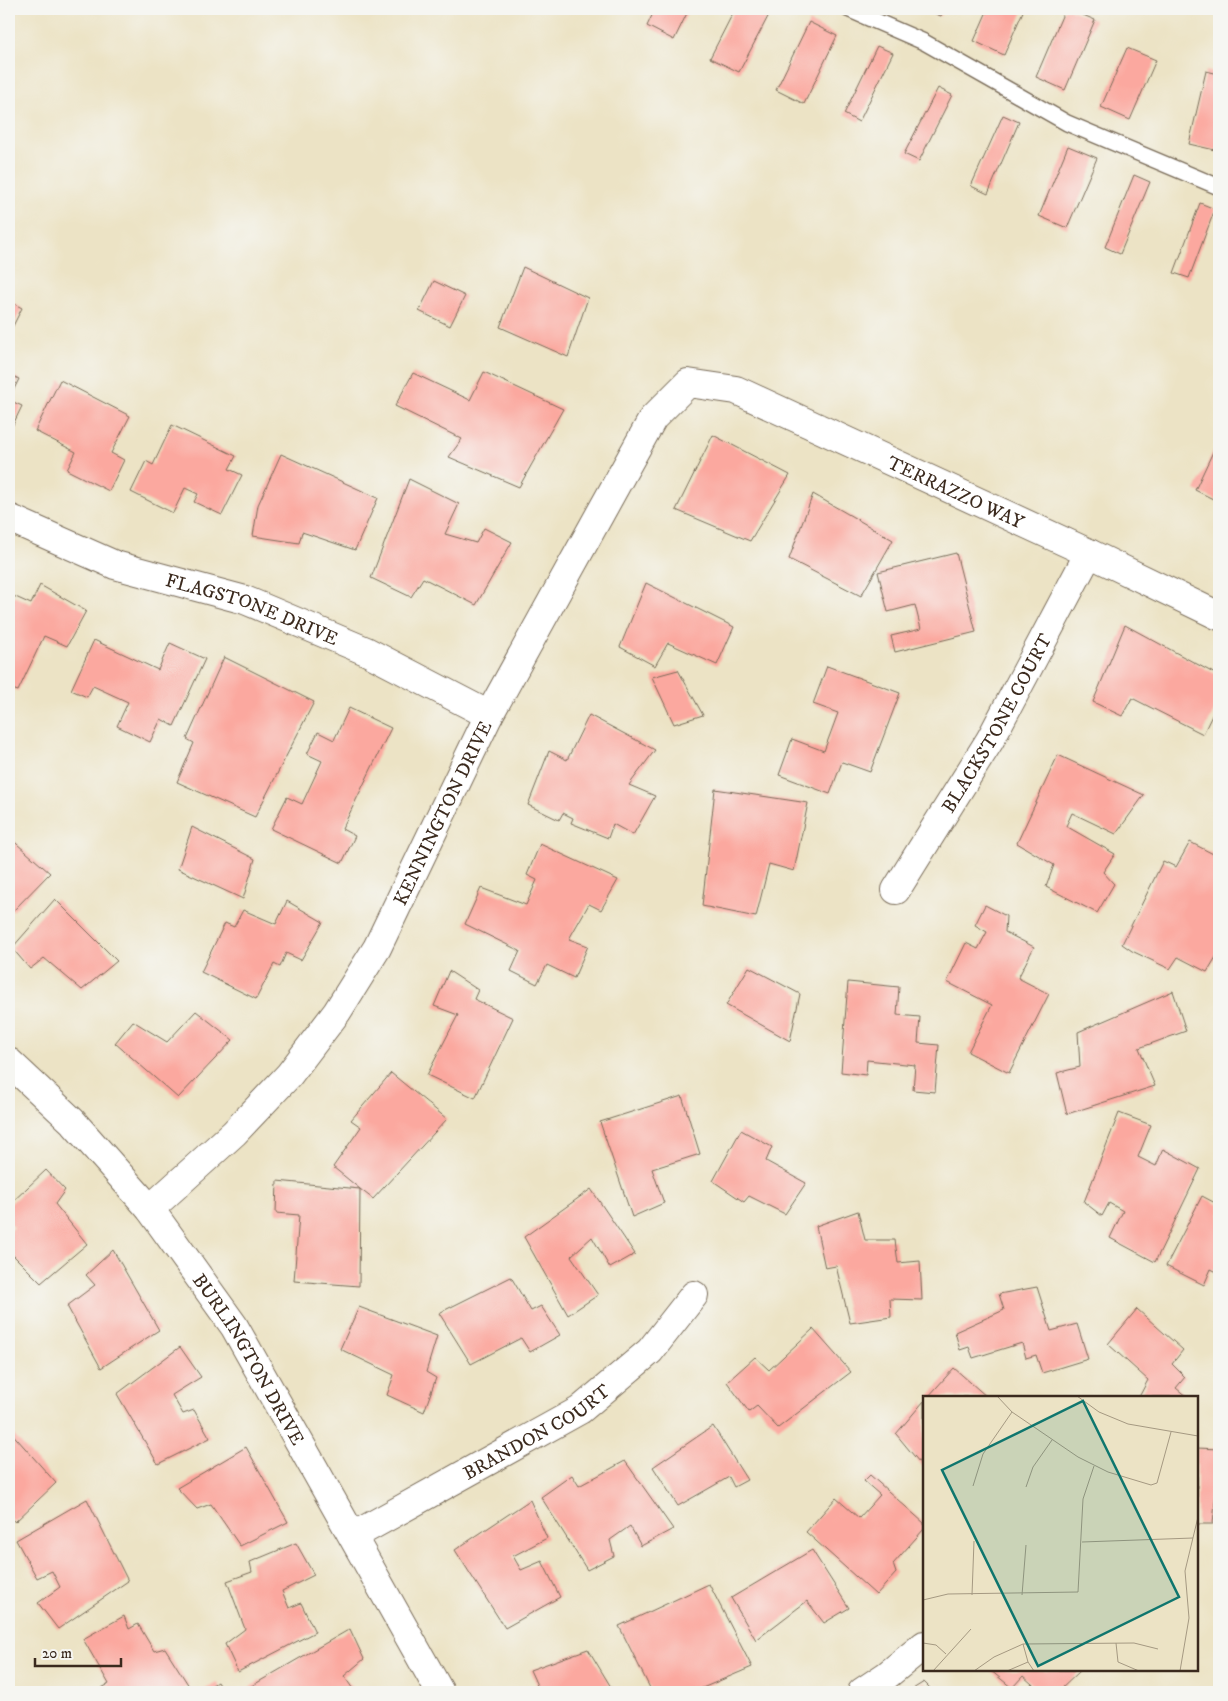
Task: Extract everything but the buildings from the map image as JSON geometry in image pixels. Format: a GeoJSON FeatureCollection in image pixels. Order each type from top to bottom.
{"type":"FeatureCollection","features":[{"type":"Feature","properties":{"kind":"street","name":"TERRAZZO WAY"},"geometry":{"type":"LineString","coordinates":[[688,383],[736,390],[1089,553],[1219,616]]}},
{"type":"Feature","properties":{"kind":"street","name":"KENNINGTON DRIVE"},"geometry":{"type":"LineString","coordinates":[[150,1209],[234,1133],[288,1075],[337,1012],[376,948],[490,715],[653,418],[688,383]]}},
{"type":"Feature","properties":{"kind":"street","name":"FLAGSTONE DRIVE"},"geometry":{"type":"LineString","coordinates":[[9,518],[115,565],[245,600],[366,651],[490,715]]}},
{"type":"Feature","properties":{"kind":"street","name":"BLACKSTONE COURT"},"geometry":{"type":"LineString","coordinates":[[896,890],[990,740],[1089,553]]}},
{"type":"Feature","properties":{"kind":"street","name":"BURLINGTON DRIVE"},"geometry":{"type":"LineString","coordinates":[[9,1062],[72,1121],[150,1209],[234,1326],[440,1692]]}},
{"type":"Feature","properties":{"kind":"street","name":"BRANDON COURT"},"geometry":{"type":"LineString","coordinates":[[353,1536],[580,1410],[650,1351],[694,1295]]}},
{"type":"Feature","properties":{"kind":"street"},"geometry":{"type":"LineString","coordinates":[[862,1692],[886,1676],[923,1646]]}},
{"type":"Feature","properties":{"kind":"lane"},"geometry":{"type":"LineString","coordinates":[[848,9],[924,42],[1067,124],[1219,187]]}}]}
